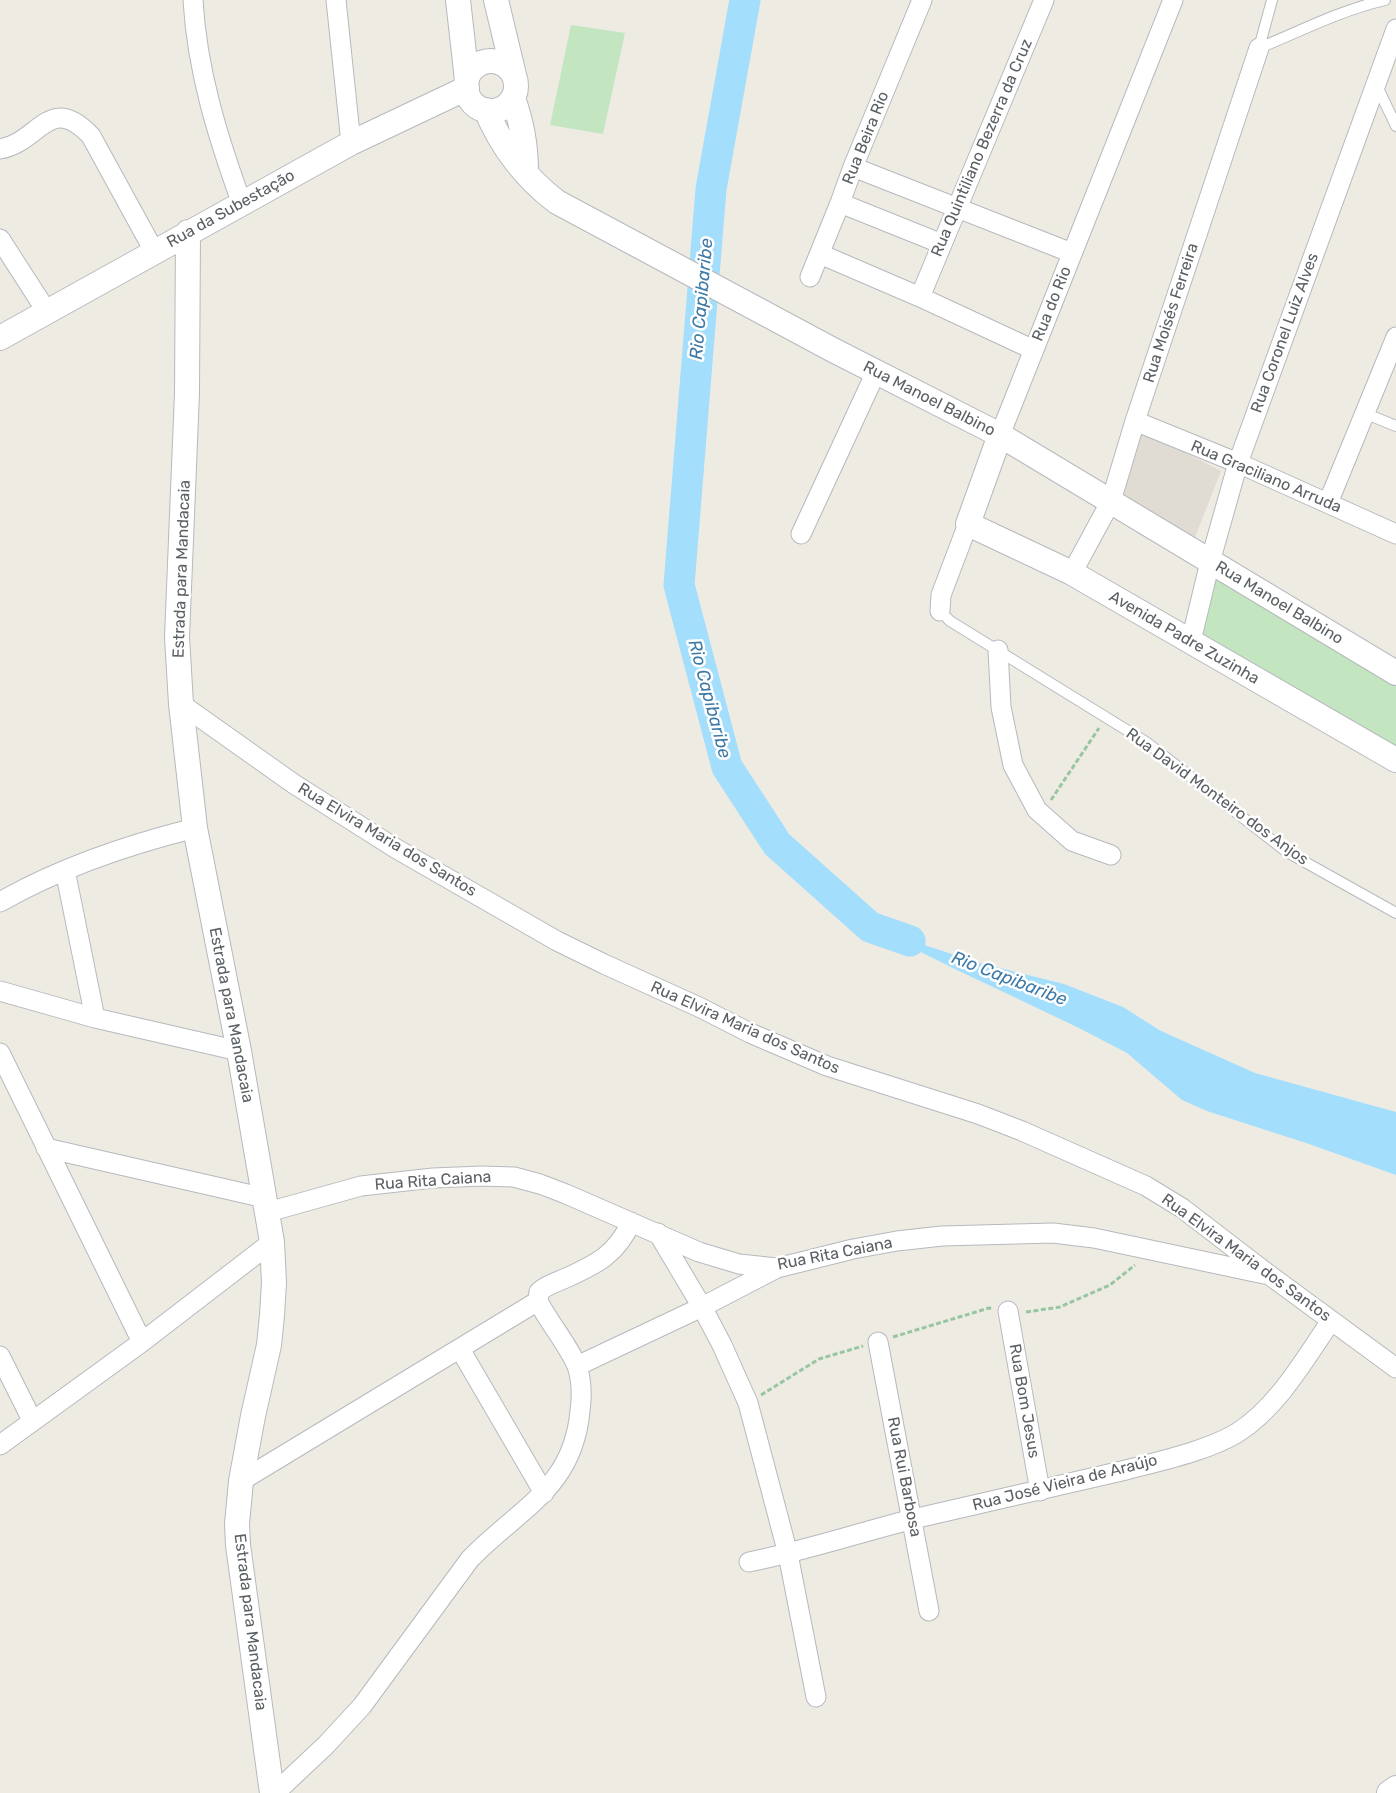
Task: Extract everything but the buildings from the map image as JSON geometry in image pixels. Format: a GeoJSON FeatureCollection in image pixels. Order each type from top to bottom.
{"type":"FeatureCollection","features":[{"type":"Feature","properties":{"kind":"street"},"geometry":{"type":"LineString","coordinates":[[193,0],[204,81],[226,159],[242,204]]}},
{"type":"Feature","properties":{"kind":"street"},"geometry":{"type":"LineString","coordinates":[[336,0],[351,143]]}},
{"type":"Feature","properties":{"kind":"street"},"geometry":{"type":"LineString","coordinates":[[458,0],[468,96],[479,108],[494,111],[502,109],[513,98],[516,90],[496,0]]}},
{"type":"Feature","properties":{"kind":"street","name":"Rua Beira Rio"},"geometry":{"type":"LineString","coordinates":[[810,277],[922,0]]}},
{"type":"Feature","properties":{"kind":"street","name":"Rua Quintiliano Bezerra da Cruz"},"geometry":{"type":"LineString","coordinates":[[920,297],[1044,0]]}},
{"type":"Feature","properties":{"kind":"street","name":"Rua do Rio"},"geometry":{"type":"LineString","coordinates":[[940,610],[941,595],[1000,435],[1173,0]]}},
{"type":"Feature","properties":{"kind":"street","name":"Rua Coronel Luiz Alves"},"geometry":{"type":"LineString","coordinates":[[1191,641],[1210,562],[1238,463],[1396,29]]}},
{"type":"Feature","properties":{"kind":"street","name":"Rua Moisés Ferreira"},"geometry":{"type":"LineString","coordinates":[[1072,573],[1111,500],[1135,421],[1259,48]]}},
{"type":"Feature","properties":{"kind":"street"},"geometry":{"type":"LineString","coordinates":[[467,84],[470,72],[477,65],[484,62],[502,63],[514,75]]}},
{"type":"Feature","properties":{"kind":"street","name":"Rua da Subestação"},"geometry":{"type":"LineString","coordinates":[[0,338],[351,143],[467,84]]}},
{"type":"Feature","properties":{"kind":"street"},"geometry":{"type":"LineString","coordinates":[[513,98],[522,126],[526,147],[526,173]]}},
{"type":"Feature","properties":{"kind":"street","name":"Rua Manoel Balbino"},"geometry":{"type":"LineString","coordinates":[[486,110],[504,147],[515,162],[543,192],[557,202],[833,350],[1000,435],[1396,673]]}},
{"type":"Feature","properties":{"kind":"street"},"geometry":{"type":"LineString","coordinates":[[0,149],[24,138],[42,124],[54,119],[70,119],[80,124],[91,136],[154,251]]}},
{"type":"Feature","properties":{"kind":"street"},"geometry":{"type":"LineString","coordinates":[[853,167],[1072,253]]}},
{"type":"Feature","properties":{"kind":"street"},"geometry":{"type":"LineString","coordinates":[[840,203],[942,244]]}},
{"type":"Feature","properties":{"kind":"street","name":"Estrada para Mandacaia"},"geometry":{"type":"LineString","coordinates":[[188,232],[187,393],[177,637],[181,704],[194,828],[239,1051],[272,1242],[274,1283],[269,1345],[241,1481],[238,1545],[273,1793]]}},
{"type":"Feature","properties":{"kind":"street"},"geometry":{"type":"LineString","coordinates":[[0,239],[47,312]]}},
{"type":"Feature","properties":{"kind":"street"},"geometry":{"type":"LineString","coordinates":[[820,254],[920,297],[1034,350]]}},
{"type":"Feature","properties":{"kind":"street"},"geometry":{"type":"LineString","coordinates":[[1328,503],[1396,338]]}},
{"type":"Feature","properties":{"kind":"street"},"geometry":{"type":"LineString","coordinates":[[801,534],[876,372]]}},
{"type":"Feature","properties":{"kind":"street","name":"Rua Graciliano Arruda"},"geometry":{"type":"LineString","coordinates":[[1135,421],[1238,463],[1396,534]]}},
{"type":"Feature","properties":{"kind":"street","name":"Avenida Padre Zuzinha"},"geometry":{"type":"LineString","coordinates":[[968,524],[1072,573],[1396,760]]}},
{"type":"Feature","properties":{"kind":"street"},"geometry":{"type":"LineString","coordinates":[[998,650],[1001,707],[1013,765],[1037,810],[1072,841],[1111,855]]}},
{"type":"Feature","properties":{"kind":"street","name":"Rua Elvira Maria dos Santos"},"geometry":{"type":"LineString","coordinates":[[181,704],[344,817],[403,853],[557,940],[604,964],[702,1008],[750,1033],[827,1066],[978,1114],[1022,1131],[1146,1186],[1182,1208],[1396,1368]]}},
{"type":"Feature","properties":{"kind":"street"},"geometry":{"type":"LineString","coordinates":[[0,902],[65,870],[106,853],[194,828]]}},
{"type":"Feature","properties":{"kind":"street"},"geometry":{"type":"LineString","coordinates":[[65,870],[95,1018]]}},
{"type":"Feature","properties":{"kind":"street"},"geometry":{"type":"LineString","coordinates":[[0,991],[95,1018],[239,1051]]}},
{"type":"Feature","properties":{"kind":"street"},"geometry":{"type":"LineString","coordinates":[[0,1053],[142,1342]]}},
{"type":"Feature","properties":{"kind":"street"},"geometry":{"type":"LineString","coordinates":[[46,1148],[266,1204]]}},
{"type":"Feature","properties":{"kind":"street","name":"Rua Rita Caiana"},"geometry":{"type":"LineString","coordinates":[[266,1204],[361,1186],[433,1178],[482,1176],[514,1178],[540,1184],[699,1252],[739,1264],[777,1268],[853,1249],[897,1242],[952,1236],[1053,1233],[1094,1238],[1268,1274]]}},
{"type":"Feature","properties":{"kind":"street"},"geometry":{"type":"LineString","coordinates":[[273,1793],[340,1731],[362,1706],[470,1559],[488,1540],[544,1493],[559,1474],[572,1452],[579,1424],[581,1380],[577,1366],[538,1301],[539,1292],[597,1264],[625,1236],[631,1222]]}},
{"type":"Feature","properties":{"kind":"street"},"geometry":{"type":"LineString","coordinates":[[658,1233],[702,1307],[722,1345],[748,1403],[788,1554],[816,1696]]}},
{"type":"Feature","properties":{"kind":"street"},"geometry":{"type":"LineString","coordinates":[[0,1445],[142,1342],[272,1242]]}},
{"type":"Feature","properties":{"kind":"street"},"geometry":{"type":"LineString","coordinates":[[577,1366],[702,1307],[777,1268]]}},
{"type":"Feature","properties":{"kind":"street"},"geometry":{"type":"LineString","coordinates":[[241,1481],[538,1301]]}},
{"type":"Feature","properties":{"kind":"street","name":"Rua Bom Jesus"},"geometry":{"type":"LineString","coordinates":[[1008,1310],[1040,1491]]}},
{"type":"Feature","properties":{"kind":"street","name":"Rua José Vieira de Araújo"},"geometry":{"type":"LineString","coordinates":[[749,1562],[788,1554],[912,1520],[1040,1491],[1188,1453],[1219,1442],[1237,1433],[1256,1419],[1272,1402],[1287,1384],[1331,1321]]}},
{"type":"Feature","properties":{"kind":"street","name":"Rua Rui Barbosa"},"geometry":{"type":"LineString","coordinates":[[878,1342],[929,1612]]}},
{"type":"Feature","properties":{"kind":"street"},"geometry":{"type":"LineString","coordinates":[[460,1349],[544,1493]]}},
{"type":"Feature","properties":{"kind":"street"},"geometry":{"type":"LineString","coordinates":[[0,1356],[32,1420]]}},
{"type":"Feature","properties":{"kind":"street"},"geometry":{"type":"LineString","coordinates":[[1389,1793],[1396,1788]]}},
{"type":"Feature","properties":{"kind":"lane"},"geometry":{"type":"LineString","coordinates":[[1259,48],[1272,0]]}},
{"type":"Feature","properties":{"kind":"lane"},"geometry":{"type":"LineString","coordinates":[[1259,48],[1334,16],[1385,0]]}},
{"type":"Feature","properties":{"kind":"lane"},"geometry":{"type":"LineString","coordinates":[[1375,83],[1396,126]]}},
{"type":"Feature","properties":{"kind":"lane"},"geometry":{"type":"LineString","coordinates":[[1364,413],[1396,426]]}},
{"type":"Feature","properties":{"kind":"lane","name":"Rua David Monteiro dos Anjos"},"geometry":{"type":"LineString","coordinates":[[940,610],[950,620],[1146,742],[1287,852],[1396,913]]}},
{"type":"Feature","properties":{"kind":"path"},"geometry":{"type":"LineString","coordinates":[[1041,814],[1106,717]]}},
{"type":"Feature","properties":{"kind":"path"},"geometry":{"type":"LineString","coordinates":[[748,1403],[819,1359],[989,1308],[1025,1312],[1060,1307],[1110,1285],[1154,1250]]}},
{"type":"Feature","properties":{"kind":"shaded area"},"geometry":{"type":"Polygon","coordinates":[[[1140,429],[1221,471],[1195,537],[1120,495],[1140,429]]]}},
{"type":"Feature","properties":{"kind":"green space"},"geometry":{"type":"Polygon","coordinates":[[[571,25],[625,33],[603,134],[550,125],[571,25]]]}},
{"type":"Feature","properties":{"kind":"green space"},"geometry":{"type":"Polygon","coordinates":[[[1213,568],[1396,679],[1396,755],[1195,641],[1213,568]]]}},
{"type":"Feature","properties":{"kind":"water"},"geometry":{"type":"Polygon","coordinates":[[[870,927],[976,962],[1064,984],[1123,1007],[1161,1031],[1255,1073],[1396,1112],[1396,1175],[1207,1111],[1182,1100],[1127,1053],[870,927]]]}},
{"type":"Feature","properties":{"kind":"waterway","name":"Rio Capibaribe"},"geometry":{"type":"LineString","coordinates":[[745,0],[711,189],[679,585],[727,767],[777,844],[870,927],[910,941]]}}]}
